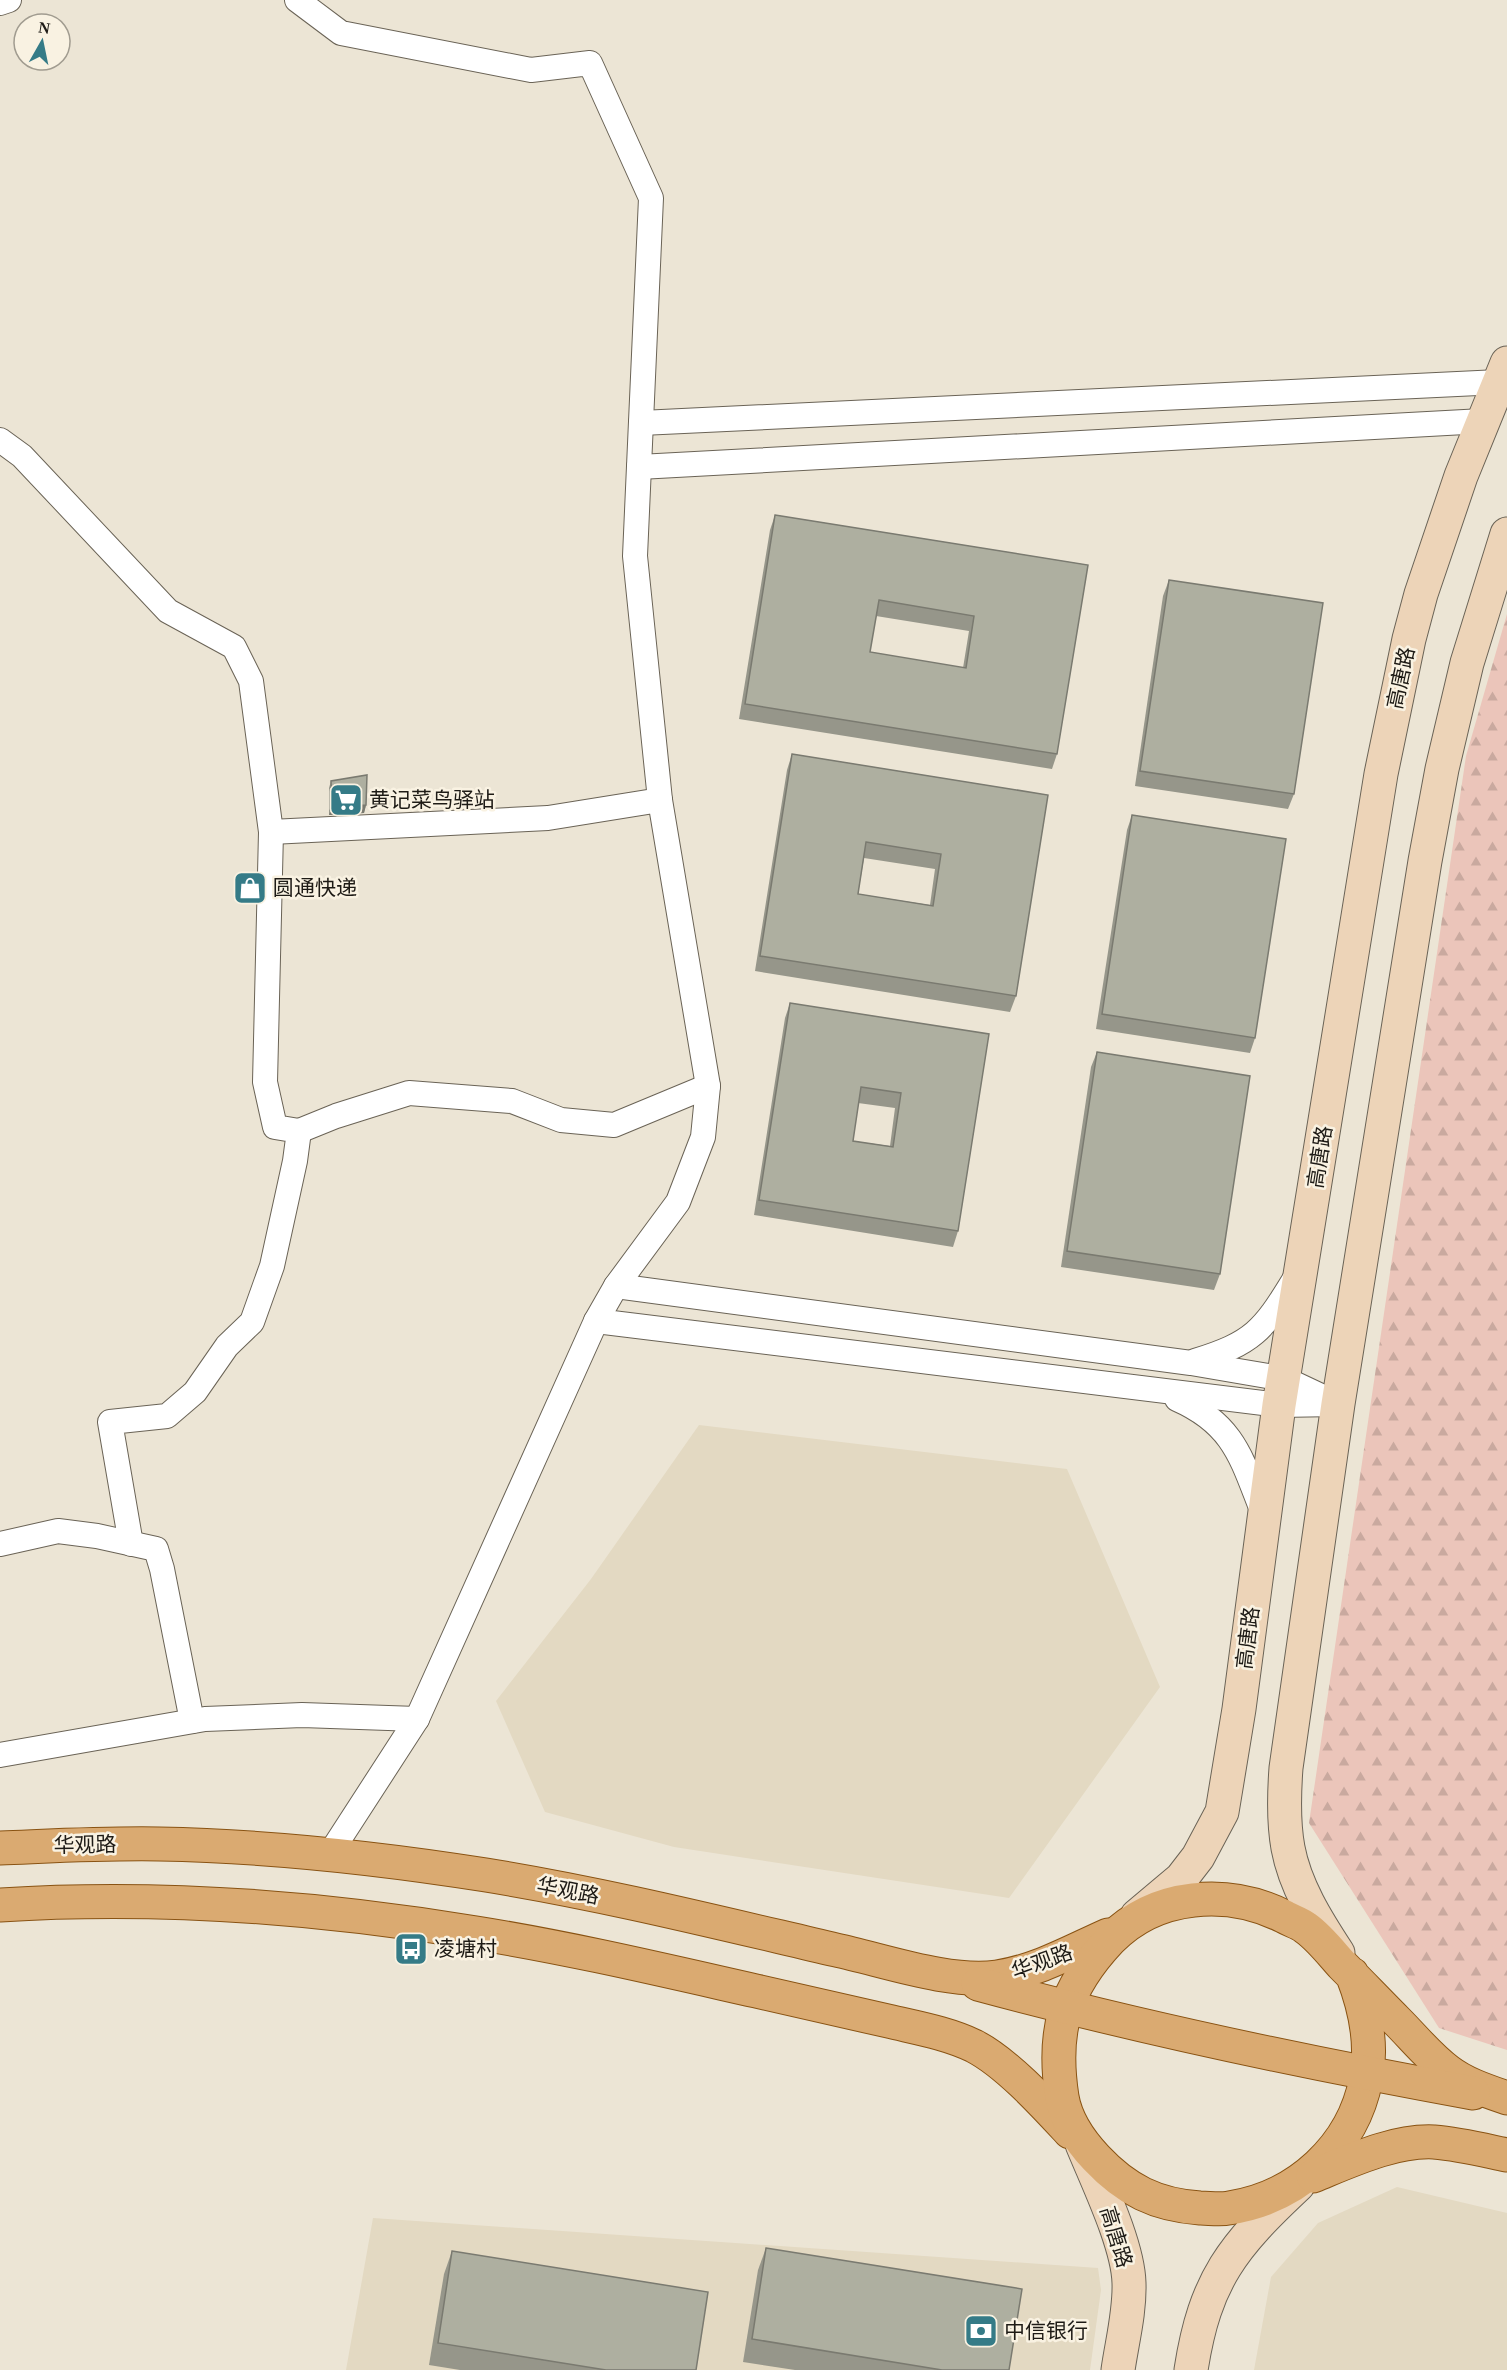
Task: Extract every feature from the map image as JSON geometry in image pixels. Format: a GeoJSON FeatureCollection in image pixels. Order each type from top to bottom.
{"type":"FeatureCollection","features":[{"type":"Feature","properties":{"kind":"main road","name":"华观路"},"geometry":{"type":"LineString","coordinates":[[0,1848],[81,1844],[158,1844],[255,1848],[441,1869],[571,1891],[726,1923],[944,1975],[995,1977],[1029,1970],[1121,1929]]}},
{"type":"Feature","properties":{"kind":"main road"},"geometry":{"type":"LineString","coordinates":[[1082,2144],[1071,2126],[1063,2102],[1059,2077],[1059,2041],[1066,2008],[1089,1962],[1121,1929],[1133,1920],[1175,1902],[1216,1898],[1264,1907],[1306,1928],[1423,2050],[1449,2072],[1482,2090],[1507,2099]]}},
{"type":"Feature","properties":{"kind":"main road"},"geometry":{"type":"LineString","coordinates":[[0,1905],[149,1903],[320,1912],[478,1933],[692,1977],[926,2030],[976,2047],[1000,2064],[1111,2174],[1138,2193],[1178,2206],[1227,2209],[1267,2199],[1304,2180],[1375,2153],[1421,2143],[1471,2147],[1507,2155]]}},
{"type":"Feature","properties":{"kind":"main road"},"geometry":{"type":"LineString","coordinates":[[1304,2180],[1331,2154],[1349,2127],[1367,2074],[1368,2049],[1365,2015],[1352,1974]]}},
{"type":"Feature","properties":{"kind":"main road"},"geometry":{"type":"LineString","coordinates":[[944,1975],[1066,2008],[1367,2074],[1507,2099]]}},
{"type":"Feature","properties":{"kind":"street"},"geometry":{"type":"LineString","coordinates":[[0,3],[9,0]]}},
{"type":"Feature","properties":{"kind":"street"},"geometry":{"type":"LineString","coordinates":[[297,0],[341,33],[364,38],[531,70],[590,63],[651,198],[635,556],[660,800],[708,1086],[703,1137],[678,1202],[616,1286],[596,1321],[417,1719],[330,1855]]}},
{"type":"Feature","properties":{"kind":"street"},"geometry":{"type":"LineString","coordinates":[[641,423],[1503,372]]}},
{"type":"Feature","properties":{"kind":"street","name":"高唐路"},"geometry":{"type":"LineString","coordinates":[[1121,1929],[1181,1879],[1198,1857],[1222,1812],[1239,1709],[1282,1392],[1380,786],[1409,639],[1421,594],[1457,486],[1503,372]]}},
{"type":"Feature","properties":{"kind":"street"},"geometry":{"type":"LineString","coordinates":[[639,467],[1483,421]]}},
{"type":"Feature","properties":{"kind":"street"},"geometry":{"type":"LineString","coordinates":[[0,440],[22,456],[168,611],[234,647],[251,681],[271,832],[265,1082],[275,1127],[299,1131],[336,1116],[409,1093],[512,1101],[561,1120],[614,1125],[708,1086]]}},
{"type":"Feature","properties":{"kind":"street"},"geometry":{"type":"LineString","coordinates":[[1352,1974],[1310,1907],[1288,1849],[1284,1801],[1292,1716],[1338,1404],[1425,861],[1442,769],[1467,663],[1507,534]]}},
{"type":"Feature","properties":{"kind":"street"},"geometry":{"type":"LineString","coordinates":[[271,832],[548,818],[660,800]]}},
{"type":"Feature","properties":{"kind":"street"},"geometry":{"type":"LineString","coordinates":[[131,1544],[110,1422],[167,1416],[195,1392],[227,1346],[252,1322],[272,1266],[295,1161],[299,1131]]}},
{"type":"Feature","properties":{"kind":"street"},"geometry":{"type":"LineString","coordinates":[[1191,1363],[1225,1352],[1258,1332],[1272,1317],[1303,1265]]}},
{"type":"Feature","properties":{"kind":"street"},"geometry":{"type":"LineString","coordinates":[[616,1286],[1191,1363],[1282,1392],[1338,1404]]}},
{"type":"Feature","properties":{"kind":"street"},"geometry":{"type":"LineString","coordinates":[[596,1321],[1159,1391],[1282,1392]]}},
{"type":"Feature","properties":{"kind":"street"},"geometry":{"type":"LineString","coordinates":[[1159,1391],[1195,1407],[1212,1418],[1230,1438],[1239,1452],[1264,1515]]}},
{"type":"Feature","properties":{"kind":"street"},"geometry":{"type":"LineString","coordinates":[[0,1544],[58,1532],[97,1536],[156,1549],[192,1721]]}},
{"type":"Feature","properties":{"kind":"street"},"geometry":{"type":"LineString","coordinates":[[0,1755],[192,1721],[303,1715],[417,1719]]}},
{"type":"Feature","properties":{"kind":"street","name":"高唐路"},"geometry":{"type":"LineString","coordinates":[[1082,2144],[1122,2245],[1128,2274],[1128,2309],[1118,2370]]}},
{"type":"Feature","properties":{"kind":"street"},"geometry":{"type":"LineString","coordinates":[[1191,2370],[1201,2318],[1212,2289],[1227,2261],[1266,2216],[1304,2180]]}},
{"type":"Feature","properties":{"kind":"shaded area"},"geometry":{"type":"Polygon","coordinates":[[[699,1425],[1067,1469],[1160,1687],[1009,1898],[674,1847],[545,1812],[496,1701],[591,1579],[699,1425]]]}},
{"type":"Feature","properties":{"kind":"shaded area"},"geometry":{"type":"Polygon","coordinates":[[[1397,2187],[1507,2213],[1507,2370],[1254,2370],[1271,2277],[1318,2223],[1397,2187]]]}},
{"type":"Feature","properties":{"kind":"shaded area"},"geometry":{"type":"Polygon","coordinates":[[[373,2218],[1098,2268],[1101,2290],[1090,2370],[346,2370],[373,2218]]]}},
{"type":"Feature","properties":{"kind":"green space"},"geometry":{"type":"Polygon","coordinates":[[[1507,614],[1507,2050],[1439,2028],[1309,1823],[1466,756],[1507,614]]]}},
{"type":"Feature","properties":{"kind":"building"},"geometry":{"type":"Polygon","coordinates":[[[775,515],[1088,565],[1057,754],[745,704],[775,515]],[[879,600],[870,652],[966,668],[974,616],[879,600]]]}},
{"type":"Feature","properties":{"kind":"building"},"geometry":{"type":"Polygon","coordinates":[[[1169,580],[1323,603],[1294,794],[1140,771],[1169,580]]]}},
{"type":"Feature","properties":{"kind":"building"},"geometry":{"type":"Polygon","coordinates":[[[792,754],[1048,795],[1016,996],[760,956],[792,754]],[[866,842],[858,894],[933,906],[941,854],[866,842]]]}},
{"type":"Feature","properties":{"kind":"building"},"geometry":{"type":"Polygon","coordinates":[[[367,775],[366,805],[332,807],[331,781],[367,775]]]}},
{"type":"Feature","properties":{"kind":"building"},"geometry":{"type":"Polygon","coordinates":[[[1132,815],[1286,839],[1255,1038],[1102,1014],[1132,815]]]}},
{"type":"Feature","properties":{"kind":"building"},"geometry":{"type":"Polygon","coordinates":[[[790,1003],[989,1034],[958,1231],[759,1200],[790,1003]],[[861,1087],[853,1141],[893,1147],[901,1093],[861,1087]]]}},
{"type":"Feature","properties":{"kind":"building"},"geometry":{"type":"Polygon","coordinates":[[[1097,1052],[1250,1076],[1220,1274],[1067,1251],[1097,1052]]]}},
{"type":"Feature","properties":{"kind":"building"},"geometry":{"type":"Polygon","coordinates":[[[766,2248],[1022,2289],[1009,2370],[942,2370],[752,2339],[766,2248]]]}},
{"type":"Feature","properties":{"kind":"building"},"geometry":{"type":"Polygon","coordinates":[[[452,2251],[708,2292],[696,2370],[606,2370],[438,2343],[452,2251]]]}},
{"type":"Feature","properties":{"kind":"place","name":"黄记菜鸟驿站"},"geometry":{"type":"Point","coordinates":[346,800]}},
{"type":"Feature","properties":{"kind":"place","name":"圆通快递"},"geometry":{"type":"Point","coordinates":[250,888]}},
{"type":"Feature","properties":{"kind":"place","name":"凌塘村"},"geometry":{"type":"Point","coordinates":[411,1949]}},
{"type":"Feature","properties":{"kind":"place","name":"中信银行"},"geometry":{"type":"Point","coordinates":[981,2331]}}]}
